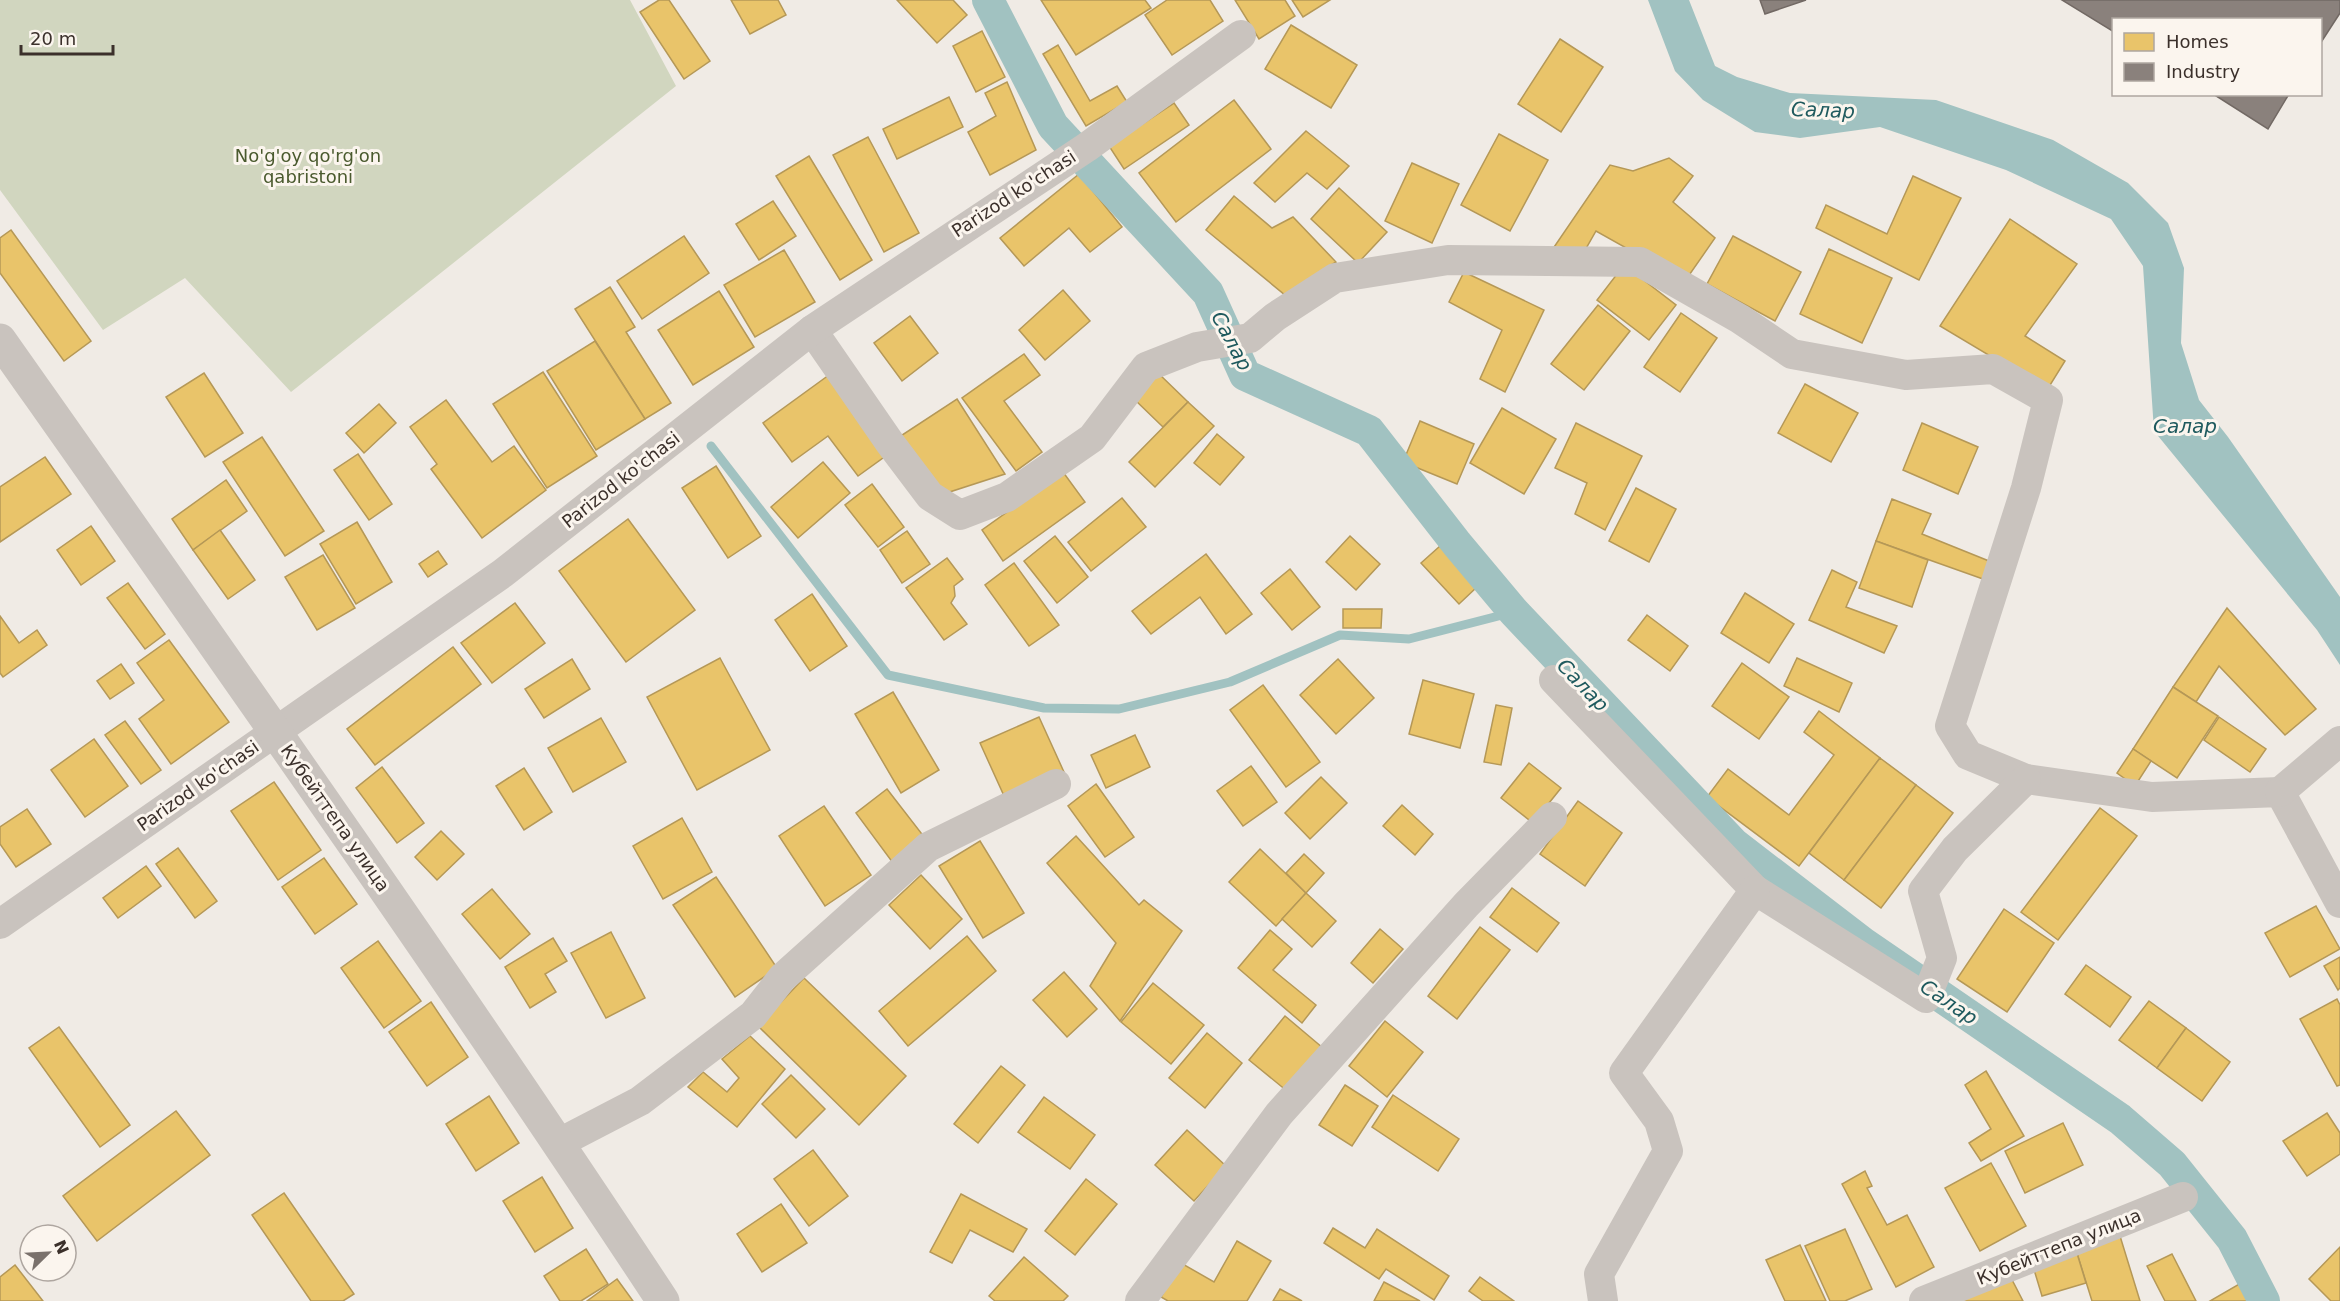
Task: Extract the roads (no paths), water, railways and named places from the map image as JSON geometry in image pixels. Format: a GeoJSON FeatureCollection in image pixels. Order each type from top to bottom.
{"type":"FeatureCollection","features":[{"type":"Feature","properties":{"kind":"street","name":"Parizod ko'chasi"},"geometry":{"type":"LineString","coordinates":[[0,924],[503,573],[812,330],[1087,147],[1241,35]]}},
{"type":"Feature","properties":{"kind":"street"},"geometry":{"type":"LineString","coordinates":[[812,330],[930,496],[960,515],[1007,496],[1092,438],[1146,367],[1197,347],[1250,338],[1275,317],[1335,278],[1448,260],[1640,262],[1740,319],[1792,354],[1906,375],[1993,369],[2048,400],[2026,488],[1950,726],[1968,755],[2026,779],[2152,797],[2280,792],[2340,741]]}},
{"type":"Feature","properties":{"kind":"street","name":"Кубейттепа улица"},"geometry":{"type":"LineString","coordinates":[[0,340],[276,732],[559,1143],[663,1301]]}},
{"type":"Feature","properties":{"kind":"street"},"geometry":{"type":"LineString","coordinates":[[1554,680],[1755,890],[1926,998],[1942,958],[1923,891],[1954,849],[2026,779]]}},
{"type":"Feature","properties":{"kind":"street"},"geometry":{"type":"LineString","coordinates":[[559,1143],[640,1101],[753,1015],[782,978],[928,847],[1056,784]]}},
{"type":"Feature","properties":{"kind":"street"},"geometry":{"type":"LineString","coordinates":[[2280,792],[2340,903]]}},
{"type":"Feature","properties":{"kind":"street"},"geometry":{"type":"LineString","coordinates":[[1140,1301],[1279,1114],[1466,905],[1552,817]]}},
{"type":"Feature","properties":{"kind":"street"},"geometry":{"type":"LineString","coordinates":[[1603,1301],[1599,1274],[1668,1151],[1659,1121],[1624,1073],[1755,890]]}},
{"type":"Feature","properties":{"kind":"street","name":"Кубейттепа улица"},"geometry":{"type":"LineString","coordinates":[[1932,1300],[2183,1197]]}},
{"type":"Feature","properties":{"kind":"water","name":"Салар"},"geometry":{"type":"Polygon","coordinates":[[[1648,0],[1689,0],[1715,66],[1737,77],[1790,93],[1936,100],[2053,140],[2128,183],[2168,223],[2184,268],[2181,343],[2199,400],[2228,437],[2340,597],[2340,665],[2317,630],[2154,431],[2143,266],[2111,219],[2006,170],[1880,127],[1800,138],[1755,132],[1703,100],[1675,71],[1648,0]]]}},
{"type":"Feature","properties":{"kind":"waterway","name":"Салар"},"geometry":{"type":"LineString","coordinates":[[988,0],[1053,126],[1208,293],[1245,375],[1369,431],[1457,544],[1514,612],[1734,844],[1863,943],[2120,1119],[2172,1164],[2232,1239],[2264,1301]]}},
{"type":"Feature","properties":{"kind":"waterway"},"geometry":{"type":"LineString","coordinates":[[711,446],[888,675],[1044,708],[1119,709],[1230,682],[1340,635],[1409,639],[1514,612]]}},
{"type":"Feature","properties":{"kind":"park label","name":"No'g'oy qo'rg'on qabristoni"},"geometry":{"type":"Point","coordinates":[308,166]}}]}
